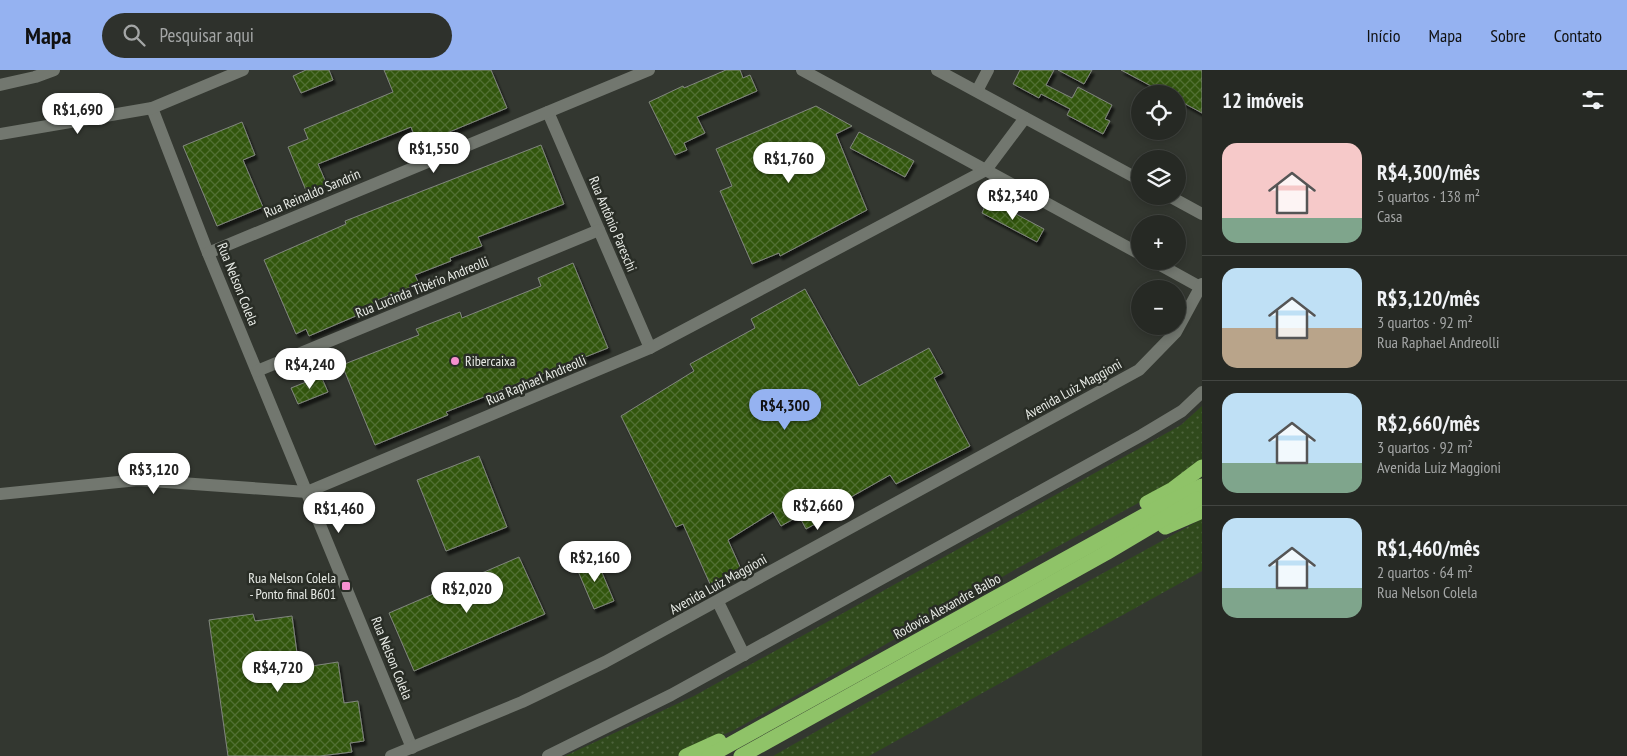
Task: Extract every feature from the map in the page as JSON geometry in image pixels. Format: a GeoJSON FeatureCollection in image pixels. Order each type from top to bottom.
{"type":"FeatureCollection","features":[{"type":"Feature","properties":{"kind":"highway"},"geometry":{"type":"LineString","coordinates":[[911,644],[994,592],[1173,488],[1202,467]]}},
{"type":"Feature","properties":{"kind":"highway","name":"Rodovia Alexandre Balbo"},"geometry":{"type":"LineString","coordinates":[[709,756],[1156,509],[1202,486]]}},
{"type":"Feature","properties":{"kind":"highway"},"geometry":{"type":"LineString","coordinates":[[742,756],[1106,553],[1202,496]]}},
{"type":"Feature","properties":{"kind":"highway"},"geometry":{"type":"LineString","coordinates":[[1106,553],[1202,511]]}},
{"type":"Feature","properties":{"kind":"highway"},"geometry":{"type":"LineString","coordinates":[[686,756],[808,703]]}},
{"type":"Feature","properties":{"kind":"street"},"geometry":{"type":"LineString","coordinates":[[0,85],[36,77],[54,70]]}},
{"type":"Feature","properties":{"kind":"street"},"geometry":{"type":"LineString","coordinates":[[0,134],[152,108],[243,70]]}},
{"type":"Feature","properties":{"kind":"street","name":"Rua Reinaldo Sandrin"},"geometry":{"type":"LineString","coordinates":[[208,253],[649,70]]}},
{"type":"Feature","properties":{"kind":"street"},"geometry":{"type":"LineString","coordinates":[[802,70],[1131,249]]}},
{"type":"Feature","properties":{"kind":"street"},"geometry":{"type":"LineString","coordinates":[[937,70],[1131,175]]}},
{"type":"Feature","properties":{"kind":"street"},"geometry":{"type":"LineString","coordinates":[[977,92],[988,70]]}},
{"type":"Feature","properties":{"kind":"street","name":"Rua Nelson Colela"},"geometry":{"type":"LineString","coordinates":[[152,108],[208,253],[414,752]]}},
{"type":"Feature","properties":{"kind":"street","name":"Rua Antônio Pareschi"},"geometry":{"type":"LineString","coordinates":[[548,112],[650,348]]}},
{"type":"Feature","properties":{"kind":"street","name":"Rua Raphael Andreolli"},"geometry":{"type":"LineString","coordinates":[[0,494],[138,480],[307,492],[650,348],[986,170],[1024,118]]}},
{"type":"Feature","properties":{"kind":"street"},"geometry":{"type":"LineString","coordinates":[[1186,205],[1202,214]]}},
{"type":"Feature","properties":{"kind":"street","name":"Rua Lucinda Tibério Andreolli"},"geometry":{"type":"LineString","coordinates":[[257,371],[599,230]]}},
{"type":"Feature","properties":{"kind":"street"},"geometry":{"type":"LineString","coordinates":[[1170,270],[1201,286]]}},
{"type":"Feature","properties":{"kind":"street","name":"Avenida Luiz Maggioni"},"geometry":{"type":"LineString","coordinates":[[391,756],[414,752],[605,662],[718,602],[1139,370],[1176,332],[1201,286]]}},
{"type":"Feature","properties":{"kind":"street"},"geometry":{"type":"LineString","coordinates":[[548,756],[671,695],[1142,435],[1182,411],[1202,392]]}},
{"type":"Feature","properties":{"kind":"street"},"geometry":{"type":"LineString","coordinates":[[718,602],[744,655]]}},
{"type":"Feature","properties":{"kind":"green space"},"geometry":{"type":"Polygon","coordinates":[[[1202,406],[1202,461],[1168,487],[1016,569],[734,730],[676,756],[565,756],[694,696],[1181,425],[1202,406]]]}},
{"type":"Feature","properties":{"kind":"green space"},"geometry":{"type":"Polygon","coordinates":[[[1202,519],[1202,571],[869,756],[773,756],[884,693],[1202,519]]]}},
{"type":"Feature","properties":{"kind":"building"},"geometry":{"type":"Polygon","coordinates":[[[306,70],[329,70],[333,80],[301,93],[293,76],[306,70]]]}},
{"type":"Feature","properties":{"kind":"building"},"geometry":{"type":"Polygon","coordinates":[[[384,70],[491,70],[507,108],[418,145],[411,127],[318,164],[327,185],[307,193],[288,147],[308,139],[304,129],[393,92],[384,70]]]}},
{"type":"Feature","properties":{"kind":"building"},"geometry":{"type":"Polygon","coordinates":[[[726,70],[740,70],[743,78],[750,75],[757,91],[697,117],[705,133],[684,143],[687,150],[675,155],[649,102],[683,86],[684,88],[726,70]]]}},
{"type":"Feature","properties":{"kind":"building"},"geometry":{"type":"Polygon","coordinates":[[[1020,70],[1054,70],[1046,85],[1072,98],[1078,87],[1112,105],[1105,119],[1110,121],[1103,134],[1067,115],[1070,109],[1041,94],[1039,98],[1013,84],[1020,70]]]}},
{"type":"Feature","properties":{"kind":"building"},"geometry":{"type":"Polygon","coordinates":[[[1058,70],[1092,70],[1084,84],[1058,70]]]}},
{"type":"Feature","properties":{"kind":"building"},"geometry":{"type":"Polygon","coordinates":[[[1121,70],[1202,70],[1202,113],[1186,104],[1186,85],[1149,85],[1121,70]]]}},
{"type":"Feature","properties":{"kind":"building"},"geometry":{"type":"Polygon","coordinates":[[[816,106],[852,126],[836,134],[867,210],[780,256],[779,253],[752,264],[720,191],[732,186],[716,149],[816,106]]]}},
{"type":"Feature","properties":{"kind":"building"},"geometry":{"type":"Polygon","coordinates":[[[242,122],[255,155],[243,160],[263,207],[217,226],[183,146],[242,122]]]}},
{"type":"Feature","properties":{"kind":"building"},"geometry":{"type":"Polygon","coordinates":[[[859,132],[914,161],[905,177],[850,148],[859,132]]]}},
{"type":"Feature","properties":{"kind":"building"},"geometry":{"type":"Polygon","coordinates":[[[541,145],[564,204],[478,237],[482,246],[450,258],[451,261],[415,275],[419,284],[375,301],[377,307],[309,336],[306,329],[296,334],[264,260],[346,224],[345,221],[541,145]]]}},
{"type":"Feature","properties":{"kind":"building"},"geometry":{"type":"Polygon","coordinates":[[[988,199],[1044,229],[1037,242],[982,213],[988,199]]]}},
{"type":"Feature","properties":{"kind":"building"},"geometry":{"type":"Polygon","coordinates":[[[573,263],[608,348],[446,412],[448,415],[375,445],[342,365],[419,335],[416,329],[460,312],[462,318],[541,286],[538,278],[573,263]]]}},
{"type":"Feature","properties":{"kind":"building"},"geometry":{"type":"Polygon","coordinates":[[[805,289],[859,386],[929,348],[943,373],[934,378],[970,446],[896,484],[890,475],[837,505],[841,510],[806,529],[799,516],[781,526],[773,512],[728,540],[741,569],[710,584],[683,524],[676,527],[621,416],[694,371],[690,364],[755,328],[751,319],[805,289]]]}},
{"type":"Feature","properties":{"kind":"building"},"geometry":{"type":"Polygon","coordinates":[[[321,376],[328,392],[298,404],[291,388],[321,376]]]}},
{"type":"Feature","properties":{"kind":"building"},"geometry":{"type":"Polygon","coordinates":[[[479,456],[507,527],[446,551],[417,480],[479,456]]]}},
{"type":"Feature","properties":{"kind":"building"},"geometry":{"type":"Polygon","coordinates":[[[595,556],[614,601],[594,609],[575,564],[595,556]]]}},
{"type":"Feature","properties":{"kind":"building"},"geometry":{"type":"Polygon","coordinates":[[[519,557],[545,614],[414,671],[389,613],[519,557]]]}},
{"type":"Feature","properties":{"kind":"building"},"geometry":{"type":"Polygon","coordinates":[[[253,614],[255,621],[292,616],[299,668],[338,662],[344,703],[358,701],[364,741],[350,743],[352,752],[320,756],[228,756],[209,620],[253,614]]]}},
{"type":"Feature","properties":{"kind":"place","name":"Ribercaixa"},"geometry":{"type":"Point","coordinates":[455,361]}},
{"type":"Feature","properties":{"kind":"place","name":"Rua Nelson Colela - Ponto final B601"},"geometry":{"type":"Point","coordinates":[346,586]}}]}
